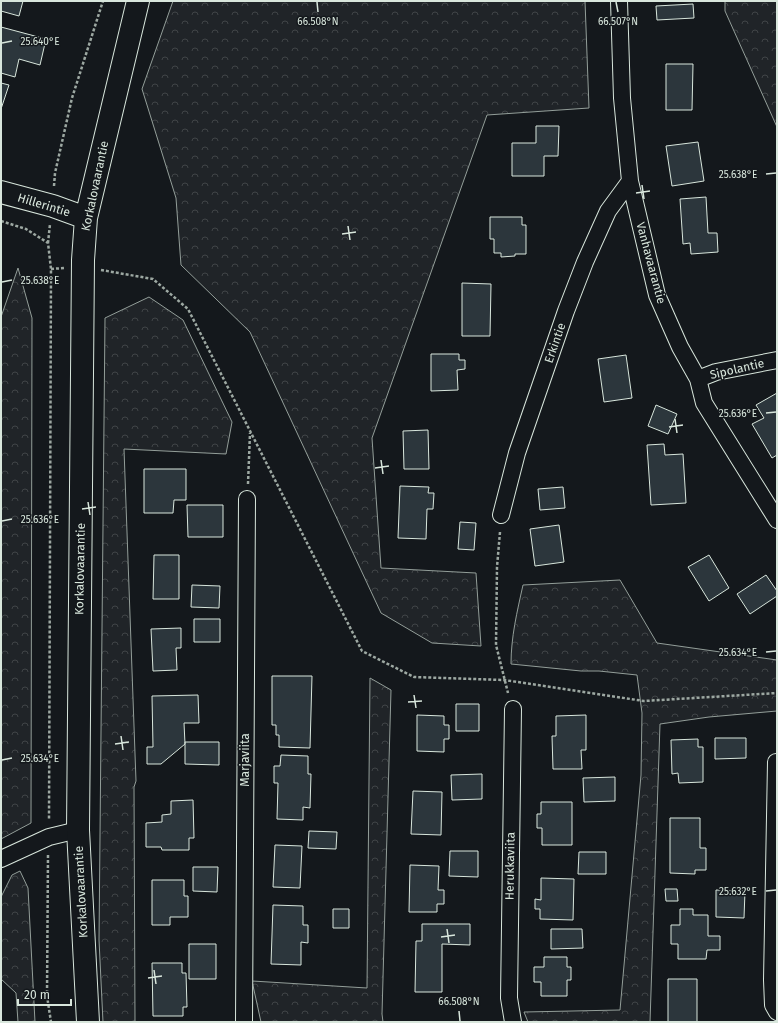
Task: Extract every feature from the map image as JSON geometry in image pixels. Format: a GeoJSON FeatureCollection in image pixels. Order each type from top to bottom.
{"type":"FeatureCollection","features":[{"type":"Feature","properties":{"kind":"street","name":"Korkalovaarantie"},"geometry":{"type":"LineString","coordinates":[[88,1022],[78,830],[83,267],[86,218],[138,1]]}},
{"type":"Feature","properties":{"kind":"street","name":"Vanhavaarantie"},"geometry":{"type":"LineString","coordinates":[[619,1],[622,98],[630,181],[657,295],[680,347],[698,379],[704,403],[777,520]]}},
{"type":"Feature","properties":{"kind":"street","name":"Erkintie"},"geometry":{"type":"LineString","coordinates":[[501,515],[516,453],[584,262],[608,211],[630,181]]}},
{"type":"Feature","properties":{"kind":"street","name":"Hillerintie"},"geometry":{"type":"LineString","coordinates":[[1,192],[53,206],[86,218]]}},
{"type":"Feature","properties":{"kind":"street","name":"Sipolantie"},"geometry":{"type":"LineString","coordinates":[[698,379],[716,372],[777,360]]}},
{"type":"Feature","properties":{"kind":"street","name":"Marjaviita"},"geometry":{"type":"LineString","coordinates":[[244,1022],[247,499]]}},
{"type":"Feature","properties":{"kind":"street","name":"Herukkaviita"},"geometry":{"type":"LineString","coordinates":[[513,709],[509,998],[513,1022]]}},
{"type":"Feature","properties":{"kind":"street"},"geometry":{"type":"LineString","coordinates":[[776,762],[772,1005],[777,1012]]}},
{"type":"Feature","properties":{"kind":"street"},"geometry":{"type":"LineString","coordinates":[[1,859],[49,837],[78,830]]}},
{"type":"Feature","properties":{"kind":"path"},"geometry":{"type":"LineString","coordinates":[[50,1022],[46,996],[49,837],[51,270],[48,243],[53,206],[55,173],[72,98],[103,1]]}},
{"type":"Feature","properties":{"kind":"path"},"geometry":{"type":"LineString","coordinates":[[1,221],[26,229],[48,243]]}},
{"type":"Feature","properties":{"kind":"path"},"geometry":{"type":"LineString","coordinates":[[51,270],[83,267],[153,280],[188,309],[362,651],[414,677],[504,680],[644,701],[777,693]]}},
{"type":"Feature","properties":{"kind":"path"},"geometry":{"type":"LineString","coordinates":[[247,499],[250,432]]}},
{"type":"Feature","properties":{"kind":"path"},"geometry":{"type":"LineString","coordinates":[[501,515],[497,567],[496,645],[504,680]]}},
{"type":"Feature","properties":{"kind":"green space"},"geometry":{"type":"Polygon","coordinates":[[[173,1],[585,1],[589,108],[487,115],[372,438],[381,568],[476,573],[481,646],[432,643],[381,613],[250,332],[181,265],[176,198],[142,89],[173,1]]]}},
{"type":"Feature","properties":{"kind":"green space"},"geometry":{"type":"Polygon","coordinates":[[[725,1],[777,1],[777,127],[725,11],[725,1]]]}},
{"type":"Feature","properties":{"kind":"green space"},"geometry":{"type":"Polygon","coordinates":[[[18,268],[32,318],[31,823],[1,839],[1,317],[18,268]]]}},
{"type":"Feature","properties":{"kind":"green space"},"geometry":{"type":"Polygon","coordinates":[[[149,297],[183,320],[232,422],[226,454],[124,449],[136,781],[134,787],[135,1022],[103,1022],[99,940],[105,318],[149,297]]]}},
{"type":"Feature","properties":{"kind":"green space"},"geometry":{"type":"Polygon","coordinates":[[[620,580],[657,643],[777,660],[777,711],[709,717],[660,724],[650,1022],[528,1022],[524,1012],[620,1010],[641,775],[642,713],[637,675],[511,664],[513,634],[523,585],[620,580]]]}},
{"type":"Feature","properties":{"kind":"green space"},"geometry":{"type":"Polygon","coordinates":[[[370,678],[391,690],[383,1022],[261,1022],[252,981],[367,988],[370,678]]]}},
{"type":"Feature","properties":{"kind":"green space"},"geometry":{"type":"Polygon","coordinates":[[[20,871],[28,888],[35,1022],[18,1022],[16,993],[1,979],[1,897],[12,875],[20,871]]]}},
{"type":"Feature","properties":{"kind":"building"},"geometry":{"type":"Polygon","coordinates":[[[1,1],[23,1],[19,16],[1,11],[1,1]]]}},
{"type":"Feature","properties":{"kind":"building"},"geometry":{"type":"Polygon","coordinates":[[[693,4],[694,18],[657,20],[656,6],[693,4]]]}},
{"type":"Feature","properties":{"kind":"building"},"geometry":{"type":"Polygon","coordinates":[[[1,27],[46,39],[40,65],[19,59],[15,77],[1,73],[1,27]]]}},
{"type":"Feature","properties":{"kind":"building"},"geometry":{"type":"Polygon","coordinates":[[[666,64],[693,64],[692,110],[666,110],[666,64]]]}},
{"type":"Feature","properties":{"kind":"building"},"geometry":{"type":"Polygon","coordinates":[[[1,83],[9,85],[1,109],[1,83]]]}},
{"type":"Feature","properties":{"kind":"building"},"geometry":{"type":"Polygon","coordinates":[[[536,126],[559,126],[558,156],[544,156],[544,176],[512,176],[512,143],[536,143],[536,126]]]}},
{"type":"Feature","properties":{"kind":"building"},"geometry":{"type":"Polygon","coordinates":[[[698,142],[704,181],[672,186],[666,146],[698,142]]]}},
{"type":"Feature","properties":{"kind":"building"},"geometry":{"type":"Polygon","coordinates":[[[706,197],[708,233],[717,233],[718,252],[691,254],[690,243],[683,244],[680,199],[706,197]]]}},
{"type":"Feature","properties":{"kind":"building"},"geometry":{"type":"Polygon","coordinates":[[[490,217],[522,217],[522,225],[526,225],[526,254],[515,254],[515,256],[501,257],[501,253],[494,253],[494,239],[490,239],[490,217]]]}},
{"type":"Feature","properties":{"kind":"building"},"geometry":{"type":"Polygon","coordinates":[[[462,283],[491,284],[490,336],[462,336],[462,283]]]}},
{"type":"Feature","properties":{"kind":"building"},"geometry":{"type":"Polygon","coordinates":[[[431,354],[459,354],[459,360],[465,360],[465,369],[457,370],[458,390],[431,391],[431,354]]]}},
{"type":"Feature","properties":{"kind":"building"},"geometry":{"type":"Polygon","coordinates":[[[626,355],[632,398],[604,402],[598,359],[626,355]]]}},
{"type":"Feature","properties":{"kind":"building"},"geometry":{"type":"Polygon","coordinates":[[[777,393],[777,455],[772,458],[752,424],[764,418],[756,405],[777,393]]]}},
{"type":"Feature","properties":{"kind":"building"},"geometry":{"type":"Polygon","coordinates":[[[656,405],[677,414],[668,434],[648,426],[656,405]]]}},
{"type":"Feature","properties":{"kind":"building"},"geometry":{"type":"Polygon","coordinates":[[[428,430],[429,469],[404,469],[403,431],[428,430]]]}},
{"type":"Feature","properties":{"kind":"building"},"geometry":{"type":"Polygon","coordinates":[[[664,444],[665,455],[683,454],[686,503],[651,505],[647,445],[664,444]]]}},
{"type":"Feature","properties":{"kind":"building"},"geometry":{"type":"Polygon","coordinates":[[[144,469],[186,469],[186,500],[174,500],[173,513],[144,513],[144,469]]]}},
{"type":"Feature","properties":{"kind":"building"},"geometry":{"type":"Polygon","coordinates":[[[400,486],[429,487],[428,493],[434,493],[433,509],[427,509],[426,539],[398,538],[400,486]]]}},
{"type":"Feature","properties":{"kind":"building"},"geometry":{"type":"Polygon","coordinates":[[[563,487],[565,508],[540,510],[538,489],[563,487]]]}},
{"type":"Feature","properties":{"kind":"building"},"geometry":{"type":"Polygon","coordinates":[[[187,505],[223,505],[223,537],[188,537],[187,505]]]}},
{"type":"Feature","properties":{"kind":"building"},"geometry":{"type":"Polygon","coordinates":[[[460,522],[476,523],[474,550],[458,549],[460,522]]]}},
{"type":"Feature","properties":{"kind":"building"},"geometry":{"type":"Polygon","coordinates":[[[559,525],[564,562],[535,566],[530,529],[559,525]]]}},
{"type":"Feature","properties":{"kind":"building"},"geometry":{"type":"Polygon","coordinates":[[[154,555],[179,555],[179,599],[153,599],[154,555]]]}},
{"type":"Feature","properties":{"kind":"building"},"geometry":{"type":"Polygon","coordinates":[[[709,555],[729,588],[709,601],[688,567],[709,555]]]}},
{"type":"Feature","properties":{"kind":"building"},"geometry":{"type":"Polygon","coordinates":[[[766,575],[777,591],[777,596],[750,614],[737,594],[766,575]]]}},
{"type":"Feature","properties":{"kind":"building"},"geometry":{"type":"Polygon","coordinates":[[[192,585],[220,586],[219,608],[191,607],[192,585]]]}},
{"type":"Feature","properties":{"kind":"building"},"geometry":{"type":"Polygon","coordinates":[[[194,619],[220,619],[220,642],[194,642],[194,619]]]}},
{"type":"Feature","properties":{"kind":"building"},"geometry":{"type":"Polygon","coordinates":[[[181,628],[181,648],[176,648],[177,670],[153,671],[151,629],[181,628]]]}},
{"type":"Feature","properties":{"kind":"building"},"geometry":{"type":"Polygon","coordinates":[[[272,676],[312,676],[310,748],[279,747],[279,735],[276,735],[276,725],[272,725],[272,676]]]}},
{"type":"Feature","properties":{"kind":"building"},"geometry":{"type":"Polygon","coordinates":[[[198,695],[199,723],[184,723],[185,744],[161,764],[147,764],[147,747],[153,747],[152,696],[198,695]]]}},
{"type":"Feature","properties":{"kind":"building"},"geometry":{"type":"Polygon","coordinates":[[[456,704],[479,704],[479,731],[456,731],[456,704]]]}},
{"type":"Feature","properties":{"kind":"building"},"geometry":{"type":"Polygon","coordinates":[[[417,715],[444,716],[444,725],[449,725],[449,739],[444,739],[444,752],[417,751],[417,715]]]}},
{"type":"Feature","properties":{"kind":"building"},"geometry":{"type":"Polygon","coordinates":[[[586,715],[586,750],[581,750],[582,769],[553,769],[552,736],[556,736],[556,716],[586,715]]]}},
{"type":"Feature","properties":{"kind":"building"},"geometry":{"type":"Polygon","coordinates":[[[715,738],[746,738],[746,758],[715,759],[715,738]]]}},
{"type":"Feature","properties":{"kind":"building"},"geometry":{"type":"Polygon","coordinates":[[[698,739],[698,747],[703,747],[703,782],[679,783],[678,773],[672,774],[671,740],[698,739]]]}},
{"type":"Feature","properties":{"kind":"building"},"geometry":{"type":"Polygon","coordinates":[[[185,742],[219,742],[219,765],[185,764],[185,742]]]}},
{"type":"Feature","properties":{"kind":"building"},"geometry":{"type":"Polygon","coordinates":[[[281,755],[308,756],[308,774],[311,774],[310,808],[303,807],[303,820],[277,819],[278,783],[274,783],[274,766],[280,766],[281,755]]]}},
{"type":"Feature","properties":{"kind":"building"},"geometry":{"type":"Polygon","coordinates":[[[482,774],[482,799],[452,800],[451,775],[482,774]]]}},
{"type":"Feature","properties":{"kind":"building"},"geometry":{"type":"Polygon","coordinates":[[[615,777],[615,801],[584,802],[583,778],[615,777]]]}},
{"type":"Feature","properties":{"kind":"building"},"geometry":{"type":"Polygon","coordinates":[[[413,791],[442,792],[441,835],[411,834],[413,791]]]}},
{"type":"Feature","properties":{"kind":"building"},"geometry":{"type":"Polygon","coordinates":[[[193,800],[194,838],[189,838],[189,850],[162,850],[161,847],[146,847],[146,823],[162,822],[162,815],[171,814],[171,801],[193,800]]]}},
{"type":"Feature","properties":{"kind":"building"},"geometry":{"type":"Polygon","coordinates":[[[541,802],[572,802],[572,845],[542,845],[542,828],[537,828],[537,814],[541,814],[541,802]]]}},
{"type":"Feature","properties":{"kind":"building"},"geometry":{"type":"Polygon","coordinates":[[[670,818],[700,818],[700,848],[706,848],[706,870],[695,870],[695,874],[670,873],[670,818]]]}},
{"type":"Feature","properties":{"kind":"building"},"geometry":{"type":"Polygon","coordinates":[[[309,831],[337,832],[336,849],[308,848],[309,831]]]}},
{"type":"Feature","properties":{"kind":"building"},"geometry":{"type":"Polygon","coordinates":[[[275,845],[302,846],[300,888],[273,887],[275,845]]]}},
{"type":"Feature","properties":{"kind":"building"},"geometry":{"type":"Polygon","coordinates":[[[450,851],[478,851],[478,877],[449,876],[450,851]]]}},
{"type":"Feature","properties":{"kind":"building"},"geometry":{"type":"Polygon","coordinates":[[[579,852],[606,852],[606,874],[578,874],[579,852]]]}},
{"type":"Feature","properties":{"kind":"building"},"geometry":{"type":"Polygon","coordinates":[[[410,865],[439,866],[438,890],[444,890],[444,904],[437,904],[437,912],[409,912],[410,865]]]}},
{"type":"Feature","properties":{"kind":"building"},"geometry":{"type":"Polygon","coordinates":[[[193,867],[218,867],[217,892],[193,891],[193,867]]]}},
{"type":"Feature","properties":{"kind":"building"},"geometry":{"type":"Polygon","coordinates":[[[541,878],[574,879],[573,920],[540,919],[540,909],[535,909],[535,899],[541,900],[541,878]]]}},
{"type":"Feature","properties":{"kind":"building"},"geometry":{"type":"Polygon","coordinates":[[[152,880],[184,880],[184,896],[188,896],[188,917],[170,917],[170,925],[152,925],[152,880]]]}},
{"type":"Feature","properties":{"kind":"building"},"geometry":{"type":"Polygon","coordinates":[[[665,889],[677,889],[678,901],[666,901],[665,889]]]}},
{"type":"Feature","properties":{"kind":"building"},"geometry":{"type":"Polygon","coordinates":[[[716,890],[745,891],[744,918],[716,917],[716,890]]]}},
{"type":"Feature","properties":{"kind":"building"},"geometry":{"type":"Polygon","coordinates":[[[273,905],[303,906],[303,925],[308,925],[308,943],[301,942],[301,965],[271,964],[273,905]]]}},
{"type":"Feature","properties":{"kind":"building"},"geometry":{"type":"Polygon","coordinates":[[[333,909],[349,909],[349,928],[333,928],[333,909]]]}},
{"type":"Feature","properties":{"kind":"building"},"geometry":{"type":"Polygon","coordinates":[[[680,909],[693,909],[693,915],[708,915],[708,936],[720,936],[720,950],[707,950],[706,959],[678,959],[678,944],[671,944],[671,925],[680,925],[680,909]]]}},
{"type":"Feature","properties":{"kind":"building"},"geometry":{"type":"Polygon","coordinates":[[[422,924],[470,924],[470,945],[442,944],[442,992],[415,992],[416,941],[422,941],[422,924]]]}},
{"type":"Feature","properties":{"kind":"building"},"geometry":{"type":"Polygon","coordinates":[[[551,929],[582,929],[583,948],[551,949],[551,929]]]}},
{"type":"Feature","properties":{"kind":"building"},"geometry":{"type":"Polygon","coordinates":[[[189,944],[216,944],[216,979],[189,979],[189,944]]]}},
{"type":"Feature","properties":{"kind":"building"},"geometry":{"type":"Polygon","coordinates":[[[544,957],[567,957],[567,967],[571,967],[571,980],[567,980],[567,996],[541,996],[541,982],[534,982],[534,967],[544,967],[544,957]]]}},
{"type":"Feature","properties":{"kind":"building"},"geometry":{"type":"Polygon","coordinates":[[[152,963],[182,963],[182,973],[186,973],[187,1007],[183,1007],[183,1016],[153,1016],[152,963]]]}},
{"type":"Feature","properties":{"kind":"building"},"geometry":{"type":"Polygon","coordinates":[[[668,979],[697,979],[697,1022],[668,1022],[668,979]]]}}]}
